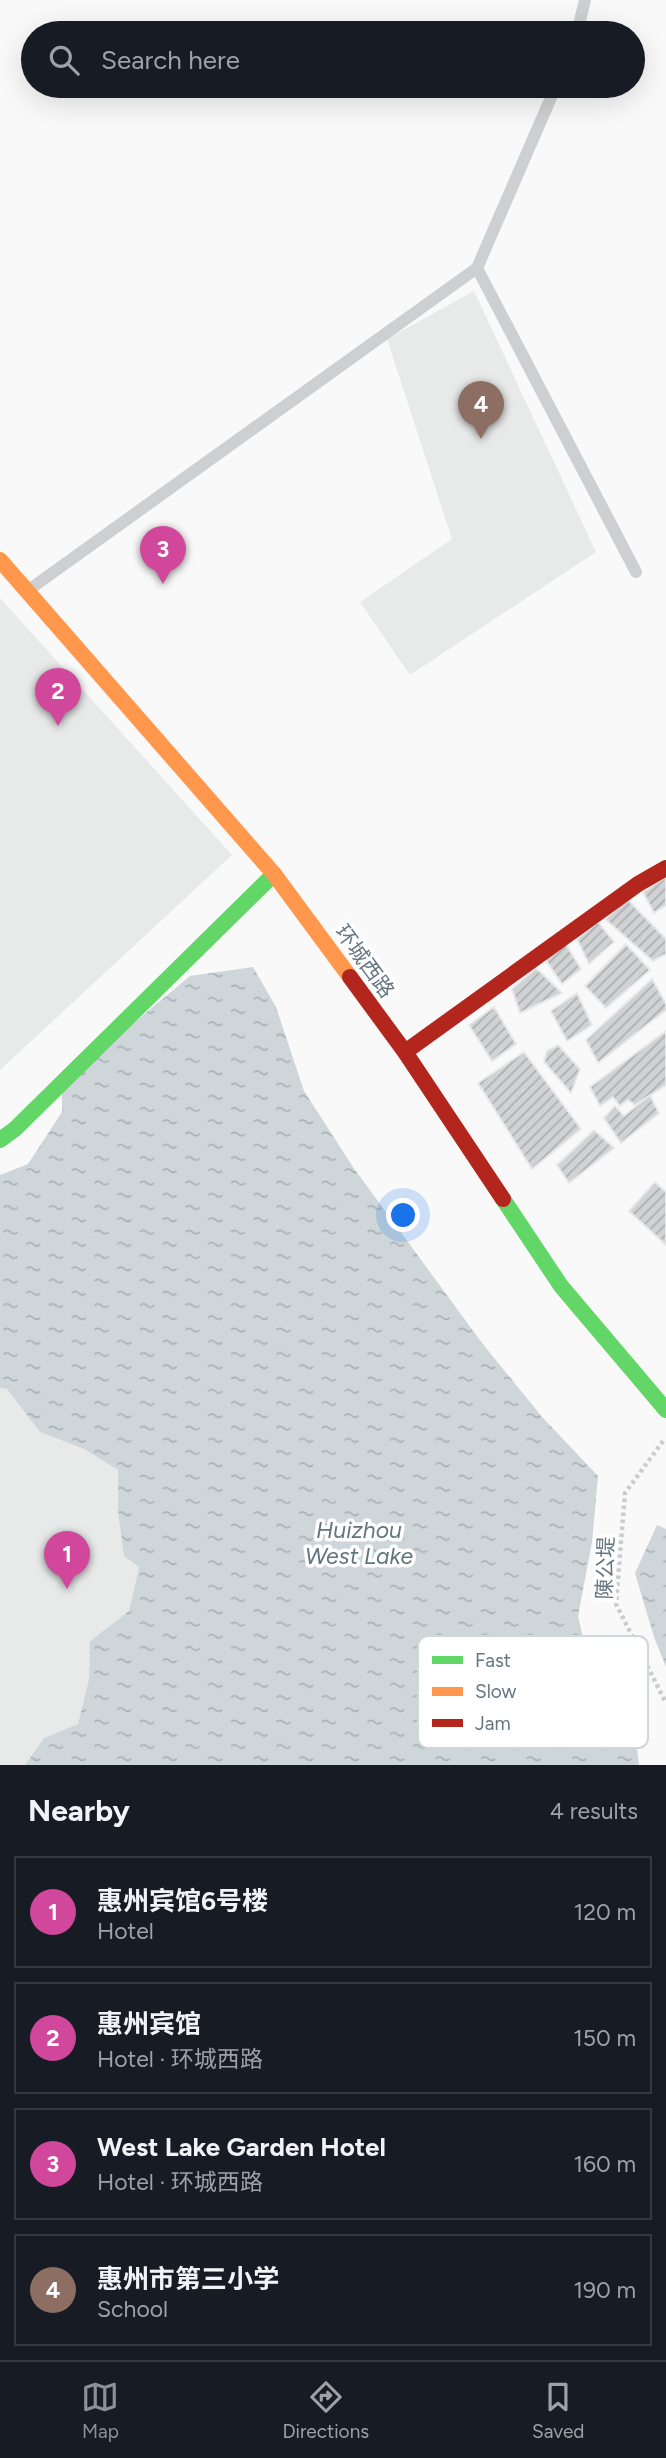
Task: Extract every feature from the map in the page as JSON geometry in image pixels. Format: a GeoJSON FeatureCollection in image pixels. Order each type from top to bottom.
{"type":"FeatureCollection","features":[{"type":"Feature","properties":{"kind":"main road","name":"环城西路"},"geometry":{"type":"LineString","coordinates":[[0,561],[274,874],[405,1052],[561,1286],[666,1410]]}},
{"type":"Feature","properties":{"kind":"main road"},"geometry":{"type":"LineString","coordinates":[[405,1052],[638,884],[666,868]]}},
{"type":"Feature","properties":{"kind":"main road"},"geometry":{"type":"LineString","coordinates":[[0,1140],[15,1129],[274,874]]}},
{"type":"Feature","properties":{"kind":"lane"},"geometry":{"type":"LineString","coordinates":[[580,21],[585,0]]}},
{"type":"Feature","properties":{"kind":"lane"},"geometry":{"type":"LineString","coordinates":[[27,592],[477,268],[551,98]]}},
{"type":"Feature","properties":{"kind":"lane"},"geometry":{"type":"LineString","coordinates":[[477,268],[636,572]]}},
{"type":"Feature","properties":{"kind":"path","name":"陳公堤"},"geometry":{"type":"LineString","coordinates":[[632,1636],[616,1604],[625,1493],[666,1437]]}},
{"type":"Feature","properties":{"kind":"path","name":"陳公堤"},"geometry":{"type":"LineString","coordinates":[[648,1667],[666,1703]]}},
{"type":"Feature","properties":{"kind":"shaded area"},"geometry":{"type":"Polygon","coordinates":[[[474,291],[596,552],[410,675],[360,602],[452,539],[387,339],[474,291]]]}},
{"type":"Feature","properties":{"kind":"shaded area"},"geometry":{"type":"Polygon","coordinates":[[[0,598],[232,855],[0,1070],[0,598]]]}},
{"type":"Feature","properties":{"kind":"shaded area"},"geometry":{"type":"Polygon","coordinates":[[[0,1388],[7,1389],[40,1432],[84,1449],[118,1470],[118,1511],[139,1567],[129,1611],[90,1641],[89,1679],[78,1724],[44,1738],[25,1765],[0,1765],[0,1388]]]}},
{"type":"Feature","properties":{"kind":"water","name":"Huizhou West Lake"},"geometry":{"type":"Polygon","coordinates":[[[253,967],[276,1007],[304,1091],[353,1167],[482,1343],[543,1418],[598,1476],[592,1542],[578,1616],[583,1636],[418,1636],[418,1748],[637,1748],[639,1765],[25,1765],[44,1738],[78,1724],[89,1679],[90,1641],[129,1611],[139,1567],[124,1556],[118,1511],[118,1470],[84,1449],[40,1432],[7,1389],[0,1388],[0,1175],[28,1164],[62,1112],[62,1083],[190,976],[253,967]]]}},
{"type":"Feature","properties":{"kind":"water"},"geometry":{"type":"Polygon","coordinates":[[[657,1525],[666,1529],[666,1667],[635,1573],[657,1525]]]}},
{"type":"Feature","properties":{"kind":"building"},"geometry":{"type":"Polygon","coordinates":[[[666,877],[666,905],[654,913],[643,892],[666,877]]]}},
{"type":"Feature","properties":{"kind":"building"},"geometry":{"type":"Polygon","coordinates":[[[627,899],[666,939],[666,954],[653,961],[605,919],[627,899]]]}},
{"type":"Feature","properties":{"kind":"building"},"geometry":{"type":"Polygon","coordinates":[[[598,922],[614,942],[589,964],[577,939],[598,922]]]}},
{"type":"Feature","properties":{"kind":"building"},"geometry":{"type":"Polygon","coordinates":[[[565,943],[581,969],[562,984],[545,959],[565,943]]]}},
{"type":"Feature","properties":{"kind":"building"},"geometry":{"type":"Polygon","coordinates":[[[626,944],[650,970],[606,1008],[585,986],[626,944]]]}},
{"type":"Feature","properties":{"kind":"building"},"geometry":{"type":"Polygon","coordinates":[[[536,968],[562,993],[520,1013],[512,989],[536,968]]]}},
{"type":"Feature","properties":{"kind":"building"},"geometry":{"type":"Polygon","coordinates":[[[652,979],[666,1004],[666,1010],[598,1063],[586,1040],[652,979]]]}},
{"type":"Feature","properties":{"kind":"building"},"geometry":{"type":"Polygon","coordinates":[[[577,993],[592,1025],[567,1041],[551,1011],[577,993]]]}},
{"type":"Feature","properties":{"kind":"building"},"geometry":{"type":"Polygon","coordinates":[[[494,1007],[516,1044],[492,1061],[469,1025],[494,1007]]]}},
{"type":"Feature","properties":{"kind":"building"},"geometry":{"type":"Polygon","coordinates":[[[666,1031],[666,1085],[635,1105],[628,1100],[620,1106],[613,1097],[600,1106],[590,1087],[666,1031]]]}},
{"type":"Feature","properties":{"kind":"building"},"geometry":{"type":"Polygon","coordinates":[[[558,1045],[580,1069],[571,1093],[544,1062],[547,1051],[558,1045]]]}},
{"type":"Feature","properties":{"kind":"building"},"geometry":{"type":"Polygon","coordinates":[[[524,1052],[581,1129],[532,1169],[478,1083],[524,1052]]]}},
{"type":"Feature","properties":{"kind":"building"},"geometry":{"type":"Polygon","coordinates":[[[650,1095],[659,1113],[621,1143],[604,1118],[615,1106],[624,1116],[650,1095]]]}},
{"type":"Feature","properties":{"kind":"building"},"geometry":{"type":"Polygon","coordinates":[[[594,1130],[614,1148],[569,1183],[557,1165],[594,1130]]]}},
{"type":"Feature","properties":{"kind":"building"},"geometry":{"type":"Polygon","coordinates":[[[655,1182],[666,1192],[666,1245],[629,1211],[655,1182]]]}},
{"type":"Feature","properties":{"kind":"traffic: fast"},"geometry":{"type":"LineString","coordinates":[[0,1140],[15,1129],[274,874]]}},
{"type":"Feature","properties":{"kind":"traffic: fast"},"geometry":{"type":"LineString","coordinates":[[503,1199],[561,1286],[666,1410]]}},
{"type":"Feature","properties":{"kind":"traffic: slow"},"geometry":{"type":"LineString","coordinates":[[0,560],[274,874],[350,977]]}},
{"type":"Feature","properties":{"kind":"traffic: jam"},"geometry":{"type":"LineString","coordinates":[[405,1052],[638,884],[666,868]]}},
{"type":"Feature","properties":{"kind":"traffic: jam"},"geometry":{"type":"LineString","coordinates":[[350,977],[405,1052],[503,1199]]}},
{"type":"Feature","properties":{"kind":"place","name":"惠州市第三小学"},"geometry":{"type":"Point","coordinates":[481,439]}},
{"type":"Feature","properties":{"kind":"place","name":"West Lake Garden Hotel"},"geometry":{"type":"Point","coordinates":[163,584]}},
{"type":"Feature","properties":{"kind":"place","name":"惠州宾馆"},"geometry":{"type":"Point","coordinates":[58,726]}},
{"type":"Feature","properties":{"kind":"place","name":"惠州宾馆6号楼"},"geometry":{"type":"Point","coordinates":[67,1589]}}]}
